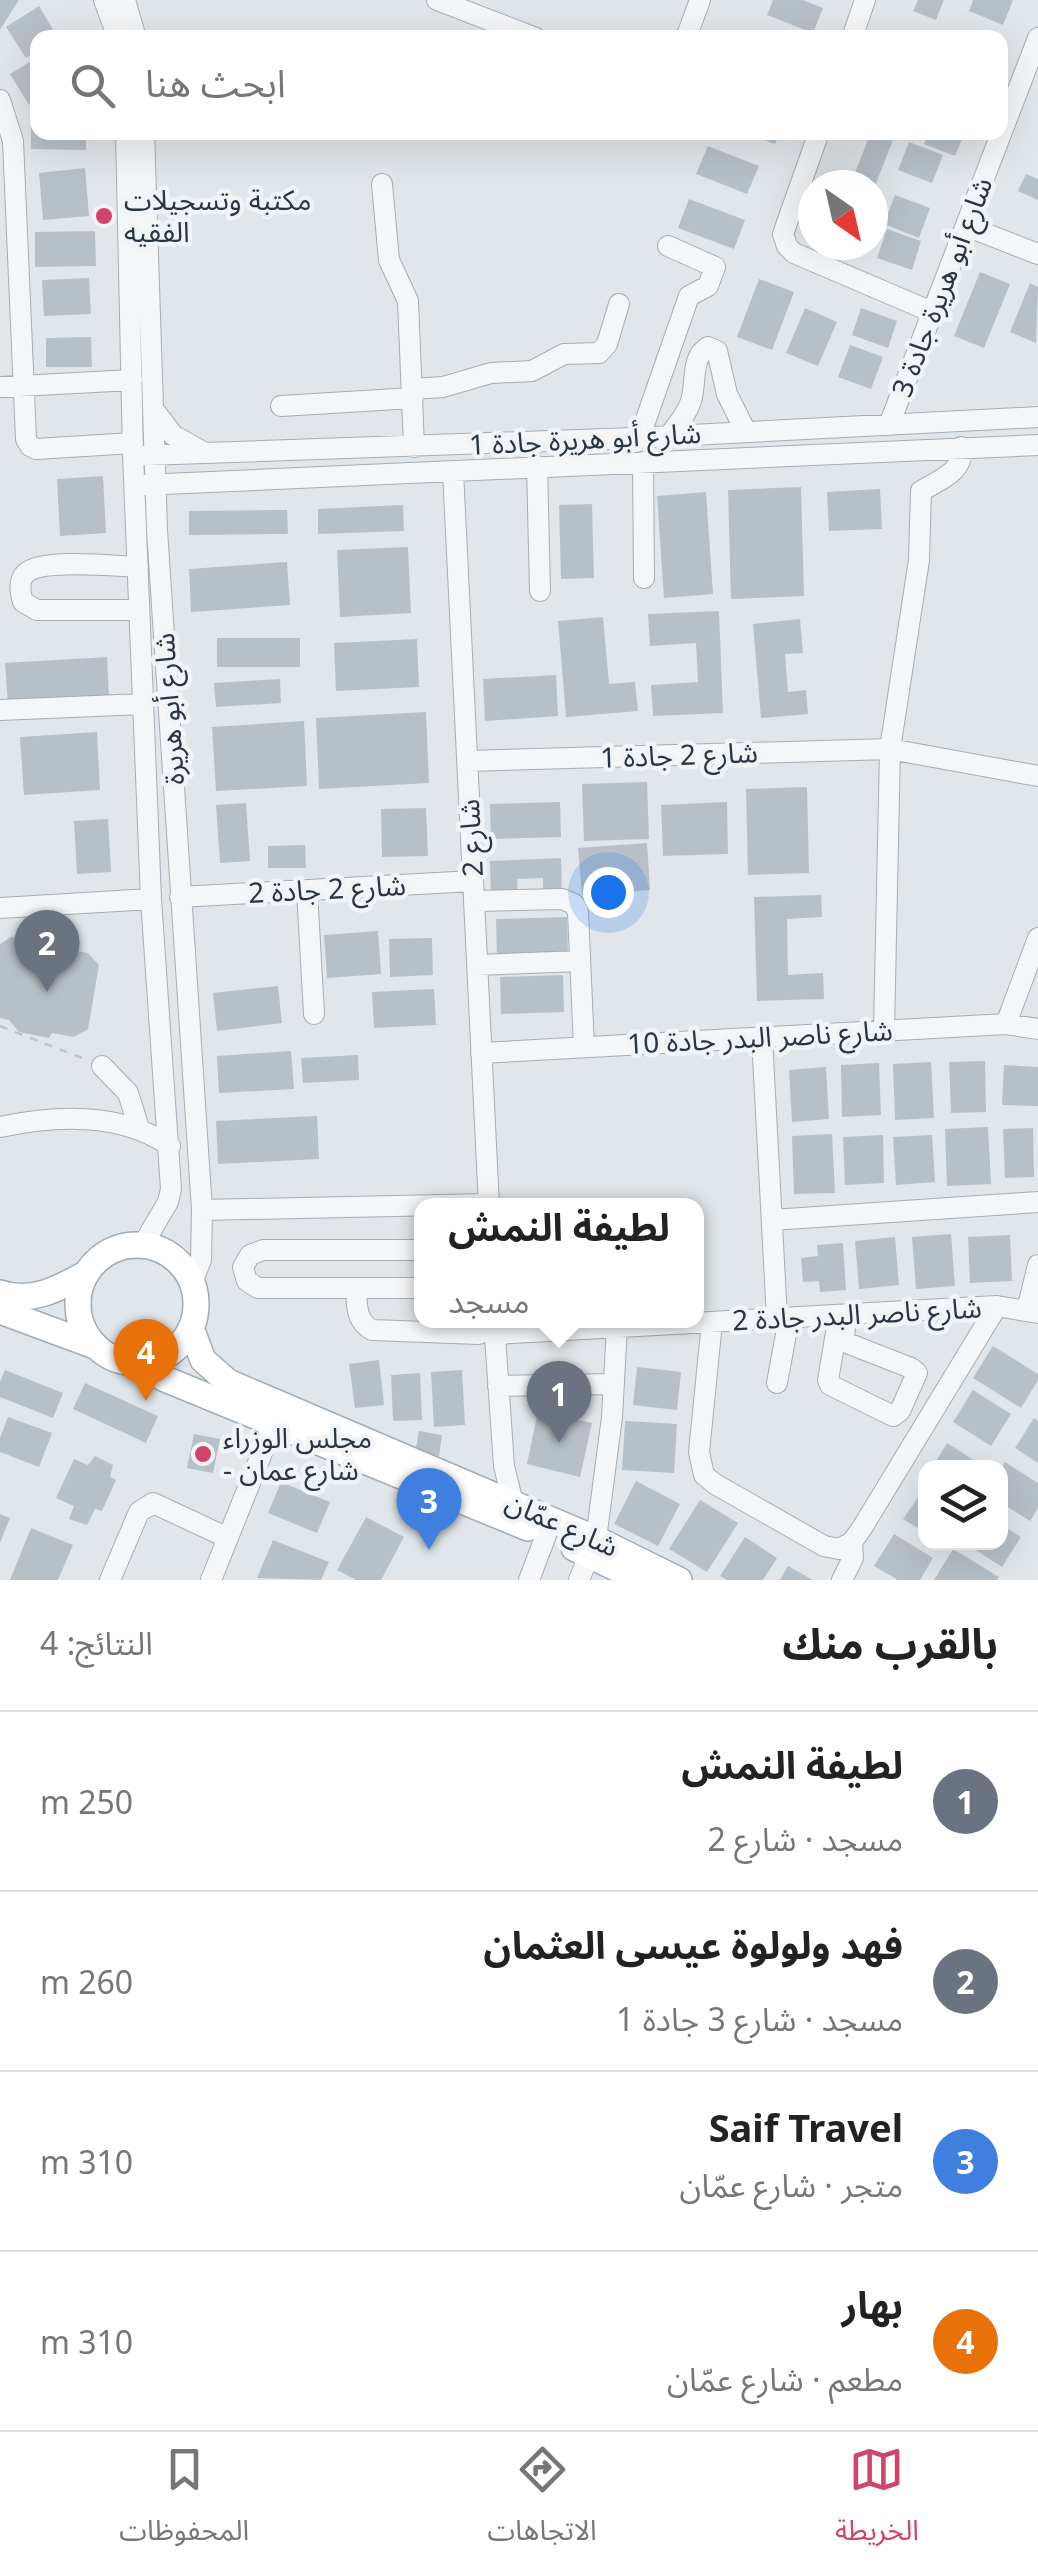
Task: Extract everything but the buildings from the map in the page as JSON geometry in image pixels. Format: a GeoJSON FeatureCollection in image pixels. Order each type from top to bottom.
{"type":"FeatureCollection","features":[{"type":"Feature","properties":{"kind":"main road"},"geometry":{"type":"LineString","coordinates":[[0,1293],[27,1297],[53,1291],[88,1273],[106,1255],[129,1246],[142,1246],[167,1253],[186,1271],[196,1306],[184,1340],[163,1357],[136,1363],[121,1361],[95,1346],[0,1311]]}},
{"type":"Feature","properties":{"kind":"main road"},"geometry":{"type":"LineString","coordinates":[[88,1273],[78,1311],[95,1346]]}},
{"type":"Feature","properties":{"kind":"main road","name":"شارع عمّان"},"geometry":{"type":"LineString","coordinates":[[191,1328],[203,1360],[228,1382],[514,1503],[593,1547],[641,1580]]}},
{"type":"Feature","properties":{"kind":"main road","name":"شارع عمّان"},"geometry":{"type":"LineString","coordinates":[[136,1363],[164,1378],[546,1535],[593,1547],[679,1580]]}},
{"type":"Feature","properties":{"kind":"street"},"geometry":{"type":"LineString","coordinates":[[104,0],[115,30]]}},
{"type":"Feature","properties":{"kind":"street"},"geometry":{"type":"LineString","coordinates":[[125,0],[134,30]]}},
{"type":"Feature","properties":{"kind":"street"},"geometry":{"type":"LineString","coordinates":[[437,0],[515,30]]}},
{"type":"Feature","properties":{"kind":"street"},"geometry":{"type":"LineString","coordinates":[[689,30],[700,0]]}},
{"type":"Feature","properties":{"kind":"street"},"geometry":{"type":"LineString","coordinates":[[855,30],[865,0]]}},
{"type":"Feature","properties":{"kind":"street","name":"شارع أبو هريرة جادة 3"},"geometry":{"type":"LineString","coordinates":[[1008,116],[1038,38]]}},
{"type":"Feature","properties":{"kind":"street"},"geometry":{"type":"LineString","coordinates":[[0,100],[14,142],[22,386]]}},
{"type":"Feature","properties":{"kind":"street","name":"شارع أبو هريرة"},"geometry":{"type":"LineString","coordinates":[[126,140],[133,449],[158,530],[202,1210],[202,1246],[192,1283]]}},
{"type":"Feature","properties":{"kind":"street","name":"شارع أبو هريرة"},"geometry":{"type":"LineString","coordinates":[[142,1246],[168,1202],[171,1188],[151,899],[139,610],[138,567],[145,484],[156,456],[144,140]]}},
{"type":"Feature","properties":{"kind":"street"},"geometry":{"type":"LineString","coordinates":[[816,140],[783,234],[787,246],[794,253],[932,312]]}},
{"type":"Feature","properties":{"kind":"street","name":"شارع أبو هريرة جادة 3"},"geometry":{"type":"LineString","coordinates":[[889,425],[999,140]]}},
{"type":"Feature","properties":{"kind":"street"},"geometry":{"type":"LineString","coordinates":[[382,184],[389,260],[408,301],[414,447]]}},
{"type":"Feature","properties":{"kind":"street"},"geometry":{"type":"LineString","coordinates":[[966,226],[1038,254]]}},
{"type":"Feature","properties":{"kind":"street"},"geometry":{"type":"LineString","coordinates":[[634,438],[644,422],[689,296],[708,286],[715,267],[668,246]]}},
{"type":"Feature","properties":{"kind":"street"},"geometry":{"type":"LineString","coordinates":[[281,406],[412,394],[492,373],[532,371],[564,354],[599,352],[608,344],[618,304]]}},
{"type":"Feature","properties":{"kind":"street"},"geometry":{"type":"LineString","coordinates":[[669,436],[691,400],[697,360],[708,346],[716,350],[727,394],[746,432]]}},
{"type":"Feature","properties":{"kind":"street"},"geometry":{"type":"LineString","coordinates":[[0,387],[132,380]]}},
{"type":"Feature","properties":{"kind":"street","name":"شارع أبو هريرة جادة 1"},"geometry":{"type":"LineString","coordinates":[[22,386],[26,439],[30,446],[133,449],[156,456],[1038,418]]}},
{"type":"Feature","properties":{"kind":"street"},"geometry":{"type":"LineString","coordinates":[[153,410],[165,428],[182,442],[214,454]]}},
{"type":"Feature","properties":{"kind":"street","name":"شارع أبو هريرة جادة 1"},"geometry":{"type":"LineString","coordinates":[[145,484],[1038,445]]}},
{"type":"Feature","properties":{"kind":"street"},"geometry":{"type":"LineString","coordinates":[[884,1030],[890,748],[919,560],[921,491],[957,468],[962,457],[960,447]]}},
{"type":"Feature","properties":{"kind":"street"},"geometry":{"type":"LineString","coordinates":[[643,462],[644,578]]}},
{"type":"Feature","properties":{"kind":"street"},"geometry":{"type":"LineString","coordinates":[[537,466],[540,590]]}},
{"type":"Feature","properties":{"kind":"street","name":"شارع 2"},"geometry":{"type":"LineString","coordinates":[[454,471],[489,1198]]}},
{"type":"Feature","properties":{"kind":"street"},"geometry":{"type":"LineString","coordinates":[[158,530],[172,504],[188,490],[207,482]]}},
{"type":"Feature","properties":{"kind":"street"},"geometry":{"type":"LineString","coordinates":[[138,567],[42,565],[25,574],[20,582],[23,602],[37,610],[139,610]]}},
{"type":"Feature","properties":{"kind":"street"},"geometry":{"type":"LineString","coordinates":[[0,710],[142,704]]}},
{"type":"Feature","properties":{"kind":"street","name":"شارع 2 جادة 1"},"geometry":{"type":"LineString","coordinates":[[467,762],[890,748],[1038,776]]}},
{"type":"Feature","properties":{"kind":"street"},"geometry":{"type":"LineString","coordinates":[[307,891],[314,1014]]}},
{"type":"Feature","properties":{"kind":"street","name":"شارع 2 جادة 2"},"geometry":{"type":"LineString","coordinates":[[180,898],[307,891],[474,891],[570,902],[578,912],[580,960]]}},
{"type":"Feature","properties":{"kind":"street"},"geometry":{"type":"LineString","coordinates":[[0,908],[151,899]]}},
{"type":"Feature","properties":{"kind":"street"},"geometry":{"type":"LineString","coordinates":[[1006,1024],[1038,938]]}},
{"type":"Feature","properties":{"kind":"street"},"geometry":{"type":"LineString","coordinates":[[477,965],[580,960],[584,1047]]}},
{"type":"Feature","properties":{"kind":"street","name":"شارع ناصر البدر جادة 10"},"geometry":{"type":"LineString","coordinates":[[482,1053],[1006,1024],[1038,1029]]}},
{"type":"Feature","properties":{"kind":"street"},"geometry":{"type":"LineString","coordinates":[[762,1038],[772,1220],[783,1318],[777,1383]]}},
{"type":"Feature","properties":{"kind":"street"},"geometry":{"type":"LineString","coordinates":[[102,1066],[128,1093],[139,1128]]}},
{"type":"Feature","properties":{"kind":"street"},"geometry":{"type":"LineString","coordinates":[[0,1127],[58,1119],[108,1121],[139,1128],[170,1146]]}},
{"type":"Feature","properties":{"kind":"street"},"geometry":{"type":"LineString","coordinates":[[772,1220],[1038,1202]]}},
{"type":"Feature","properties":{"kind":"street"},"geometry":{"type":"LineString","coordinates":[[202,1210],[414,1206]]}},
{"type":"Feature","properties":{"kind":"street"},"geometry":{"type":"LineString","coordinates":[[414,1250],[263,1250],[250,1255],[243,1267],[246,1281],[258,1288],[414,1288]]}},
{"type":"Feature","properties":{"kind":"street"},"geometry":{"type":"LineString","coordinates":[[1032,1311],[1038,1265]]}},
{"type":"Feature","properties":{"kind":"street","name":"شارع ناصر البدر جادة 2"},"geometry":{"type":"LineString","coordinates":[[356,1290],[358,1314],[372,1330],[553,1328]]}},
{"type":"Feature","properties":{"kind":"street"},"geometry":{"type":"LineString","coordinates":[[712,1322],[699,1452],[704,1475],[824,1546],[839,1549],[852,1542],[997,1306]]}},
{"type":"Feature","properties":{"kind":"street","name":"شارع ناصر البدر جادة 2"},"geometry":{"type":"LineString","coordinates":[[704,1322],[997,1306],[1032,1311]]}},
{"type":"Feature","properties":{"kind":"street"},"geometry":{"type":"LineString","coordinates":[[843,1314],[847,1343],[917,1373],[900,1411],[893,1416],[830,1386],[828,1380],[843,1314]]}},
{"type":"Feature","properties":{"kind":"street"},"geometry":{"type":"LineString","coordinates":[[579,1580],[593,1547],[614,1384],[617,1328]]}},
{"type":"Feature","properties":{"kind":"street"},"geometry":{"type":"LineString","coordinates":[[489,1329],[498,1386],[502,1453],[514,1503]]}},
{"type":"Feature","properties":{"kind":"street"},"geometry":{"type":"LineString","coordinates":[[498,1386],[614,1384]]}},
{"type":"Feature","properties":{"kind":"street"},"geometry":{"type":"LineString","coordinates":[[211,1580],[274,1423]]}},
{"type":"Feature","properties":{"kind":"street"},"geometry":{"type":"LineString","coordinates":[[471,1485],[486,1474],[502,1453]]}},
{"type":"Feature","properties":{"kind":"street"},"geometry":{"type":"LineString","coordinates":[[110,1580],[139,1512],[153,1503],[228,1538]]}},
{"type":"Feature","properties":{"kind":"street"},"geometry":{"type":"LineString","coordinates":[[528,1580],[546,1535]]}},
{"type":"Feature","properties":{"kind":"street"},"geometry":{"type":"LineString","coordinates":[[842,1580],[853,1558],[852,1542]]}},
{"type":"Feature","properties":{"kind":"path"},"geometry":{"type":"LineString","coordinates":[[0,1026],[102,1066]]}},
{"type":"Feature","properties":{"kind":"place","name":"مكتبة وتسجيلات الفقيه"},"geometry":{"type":"Point","coordinates":[104,216]}},
{"type":"Feature","properties":{"kind":"place","name":"فهد ولولوة عيسى العثمان"},"geometry":{"type":"Point","coordinates":[47,992]}},
{"type":"Feature","properties":{"kind":"place","name":"بهار"},"geometry":{"type":"Point","coordinates":[146,1401]}},
{"type":"Feature","properties":{"kind":"place","name":"لطيفة النمش"},"geometry":{"type":"Point","coordinates":[559,1443]}},
{"type":"Feature","properties":{"kind":"place","name":"مجلس الوزراء - شارع عمان"},"geometry":{"type":"Point","coordinates":[203,1454]}},
{"type":"Feature","properties":{"kind":"place","name":"Saif Travel"},"geometry":{"type":"Point","coordinates":[429,1550]}}]}
